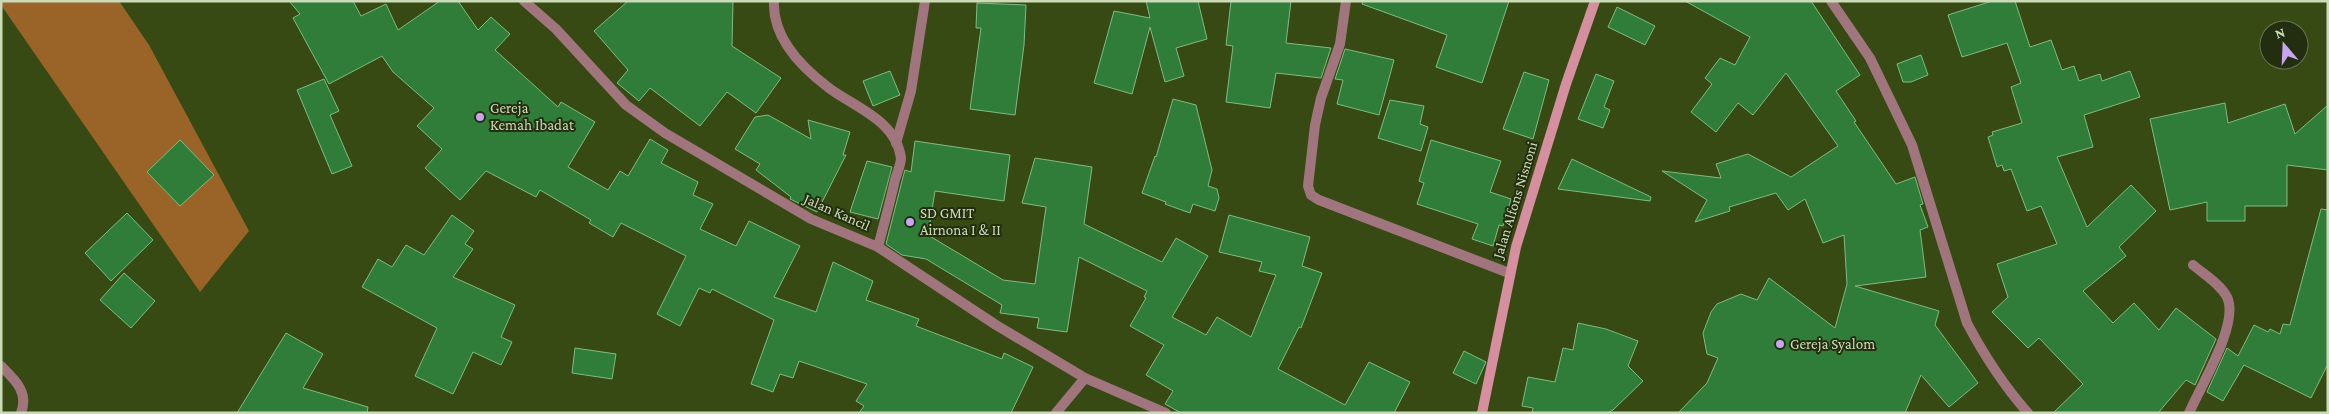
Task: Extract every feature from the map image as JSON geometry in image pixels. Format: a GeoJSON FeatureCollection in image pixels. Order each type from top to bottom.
{"type":"FeatureCollection","features":[{"type":"Feature","properties":{"kind":"main road","name":"Jalan Alfons Nisnoni"},"geometry":{"type":"LineString","coordinates":[[1482,413],[1510,273],[1566,84],[1595,1]]}},
{"type":"Feature","properties":{"kind":"street","name":"Jalan Kancil"},"geometry":{"type":"LineString","coordinates":[[524,1],[556,29],[626,105],[665,133],[811,219],[878,247],[996,325],[1085,378],[1166,413]]}},
{"type":"Feature","properties":{"kind":"street"},"geometry":{"type":"LineString","coordinates":[[774,1],[775,25],[783,41],[801,62],[828,88],[875,117],[886,127],[896,144],[901,159],[878,247]]}},
{"type":"Feature","properties":{"kind":"street"},"geometry":{"type":"LineString","coordinates":[[896,144],[911,92],[925,1]]}},
{"type":"Feature","properties":{"kind":"street"},"geometry":{"type":"LineString","coordinates":[[1346,1],[1340,44],[1321,98],[1315,126],[1309,191],[1319,200],[1510,273]]}},
{"type":"Feature","properties":{"kind":"street"},"geometry":{"type":"LineString","coordinates":[[1831,1],[1870,58],[1912,145],[1967,323],[1980,348],[2015,398],[2028,413]]}},
{"type":"Feature","properties":{"kind":"street"},"geometry":{"type":"LineString","coordinates":[[2189,413],[2212,365],[2230,320],[2231,311],[2226,296],[2219,287],[2193,265]]}},
{"type":"Feature","properties":{"kind":"street"},"geometry":{"type":"LineString","coordinates":[[1,366],[20,386],[24,394],[21,413]]}},
{"type":"Feature","properties":{"kind":"street"},"geometry":{"type":"LineString","coordinates":[[1056,413],[1085,378]]}},
{"type":"Feature","properties":{"kind":"shaded area"},"geometry":{"type":"Polygon","coordinates":[[[1,1],[119,1],[149,45],[249,231],[200,292],[1,5],[1,1]]]}},
{"type":"Feature","properties":{"kind":"building"},"geometry":{"type":"Polygon","coordinates":[[[289,1],[353,1],[361,16],[386,4],[398,30],[440,1],[458,1],[478,30],[491,17],[510,34],[495,50],[558,107],[561,102],[595,122],[568,167],[608,190],[620,171],[628,176],[650,139],[668,150],[661,163],[698,182],[693,195],[713,204],[700,229],[736,246],[749,221],[800,246],[774,297],[816,312],[833,262],[873,281],[866,300],[919,319],[916,326],[1002,359],[1004,353],[1033,367],[1011,413],[859,413],[864,406],[856,401],[867,384],[799,361],[793,378],[780,374],[773,392],[751,384],[774,320],[712,289],[710,293],[699,288],[680,326],[657,314],[686,256],[621,223],[613,237],[589,223],[591,220],[540,190],[536,197],[486,171],[460,200],[425,168],[442,149],[417,126],[434,108],[393,72],[382,56],[329,84],[293,18],[300,14],[289,1]]]}},
{"type":"Feature","properties":{"kind":"building"},"geometry":{"type":"Polygon","coordinates":[[[628,1],[733,1],[732,46],[781,78],[756,113],[727,92],[700,126],[650,88],[639,101],[617,83],[628,70],[594,31],[628,1]]]}},
{"type":"Feature","properties":{"kind":"building"},"geometry":{"type":"Polygon","coordinates":[[[1146,1],[1198,1],[1207,39],[1176,48],[1184,76],[1165,82],[1150,27],[1132,94],[1094,83],[1114,11],[1150,18],[1146,1]]]}},
{"type":"Feature","properties":{"kind":"building"},"geometry":{"type":"Polygon","coordinates":[[[1231,1],[1291,1],[1286,43],[1331,48],[1321,78],[1276,73],[1270,108],[1226,102],[1233,46],[1226,45],[1231,1]]]}},
{"type":"Feature","properties":{"kind":"building"},"geometry":{"type":"Polygon","coordinates":[[[1363,1],[1509,1],[1482,83],[1436,67],[1447,35],[1362,4],[1363,1]]]}},
{"type":"Feature","properties":{"kind":"building"},"geometry":{"type":"Polygon","coordinates":[[[1685,1],[1811,1],[1860,75],[1836,91],[1856,121],[1854,122],[1896,184],[1915,177],[1923,204],[1920,205],[1928,227],[1920,230],[1926,277],[1855,286],[1939,311],[1935,325],[1978,383],[1949,407],[1921,375],[1905,413],[1678,413],[1707,383],[1718,358],[1707,354],[1703,333],[1711,312],[1717,304],[1741,294],[1757,300],[1769,278],[1835,328],[1847,284],[1844,235],[1823,243],[1805,199],[1788,210],[1776,193],[1729,207],[1730,211],[1695,222],[1707,200],[1662,171],[1721,178],[1716,164],[1748,154],[1791,177],[1838,146],[1786,73],[1753,115],[1738,103],[1716,132],[1691,112],[1712,84],[1705,78],[1720,58],[1735,65],[1750,37],[1685,1]]]}},
{"type":"Feature","properties":{"kind":"building"},"geometry":{"type":"Polygon","coordinates":[[[1992,1],[2015,1],[2030,47],[2051,40],[2062,70],[2074,66],[2079,81],[2100,74],[2102,81],[2130,71],[2140,97],[2084,115],[2093,147],[2057,157],[2087,227],[2131,185],[2156,211],[2119,247],[2126,256],[2083,291],[2113,323],[2134,303],[2159,330],[2176,308],[2216,339],[2195,385],[2186,380],[2158,413],[2053,413],[2083,384],[2039,338],[2028,348],[1992,312],[2008,297],[1997,264],[2057,244],[2041,206],[2027,211],[2011,169],[2004,171],[2002,165],[1997,167],[1988,137],[1993,135],[1992,132],[2022,123],[2011,87],[2021,83],[2007,43],[1962,57],[1948,15],[1992,1]]]}},
{"type":"Feature","properties":{"kind":"building"},"geometry":{"type":"Polygon","coordinates":[[[977,3],[1026,5],[1024,45],[1015,115],[970,109],[981,28],[976,28],[977,3]]]}},
{"type":"Feature","properties":{"kind":"building"},"geometry":{"type":"Polygon","coordinates":[[[1617,7],[1655,26],[1645,45],[1608,27],[1617,7]]]}},
{"type":"Feature","properties":{"kind":"building"},"geometry":{"type":"Polygon","coordinates":[[[1345,49],[1394,60],[1379,115],[1337,104],[1343,80],[1335,79],[1345,49]]]}},
{"type":"Feature","properties":{"kind":"building"},"geometry":{"type":"Polygon","coordinates":[[[1921,55],[1928,75],[1911,82],[1903,82],[1897,64],[1921,55]]]}},
{"type":"Feature","properties":{"kind":"building"},"geometry":{"type":"Polygon","coordinates":[[[890,71],[900,95],[873,106],[863,81],[890,71]]]}},
{"type":"Feature","properties":{"kind":"building"},"geometry":{"type":"Polygon","coordinates":[[[1524,72],[1549,80],[1533,139],[1503,129],[1524,72]]]}},
{"type":"Feature","properties":{"kind":"building"},"geometry":{"type":"Polygon","coordinates":[[[1596,74],[1614,81],[1604,107],[1610,110],[1603,128],[1578,119],[1596,74]]]}},
{"type":"Feature","properties":{"kind":"building"},"geometry":{"type":"Polygon","coordinates":[[[324,79],[339,111],[330,115],[352,166],[332,174],[297,90],[324,79]]]}},
{"type":"Feature","properties":{"kind":"building"},"geometry":{"type":"Polygon","coordinates":[[[1173,99],[1196,105],[1212,170],[1208,186],[1217,189],[1219,198],[1215,211],[1193,204],[1190,213],[1142,193],[1156,157],[1173,99]]]}},
{"type":"Feature","properties":{"kind":"building"},"geometry":{"type":"Polygon","coordinates":[[[1390,100],[1424,106],[1420,124],[1428,127],[1421,151],[1378,138],[1390,100]]]}},
{"type":"Feature","properties":{"kind":"building"},"geometry":{"type":"Polygon","coordinates":[[[2225,103],[2228,123],[2285,104],[2295,134],[2328,105],[2328,170],[2287,165],[2287,206],[2245,206],[2245,221],[2207,221],[2207,202],[2170,210],[2150,119],[2225,103]]]}},
{"type":"Feature","properties":{"kind":"building"},"geometry":{"type":"Polygon","coordinates":[[[768,115],[811,139],[808,120],[850,132],[843,155],[846,155],[817,212],[790,199],[791,197],[756,170],[760,164],[735,149],[755,117],[768,115]]]}},
{"type":"Feature","properties":{"kind":"building"},"geometry":{"type":"Polygon","coordinates":[[[180,140],[214,175],[180,206],[147,172],[180,140]]]}},
{"type":"Feature","properties":{"kind":"building"},"geometry":{"type":"Polygon","coordinates":[[[1431,140],[1501,161],[1490,192],[1511,199],[1503,226],[1499,225],[1493,246],[1472,239],[1478,224],[1417,204],[1424,183],[1419,181],[1431,140]]]}},
{"type":"Feature","properties":{"kind":"building"},"geometry":{"type":"Polygon","coordinates":[[[915,141],[1010,155],[1004,201],[935,191],[928,235],[1003,280],[1035,284],[1046,207],[1022,203],[1035,158],[1092,167],[1084,224],[1162,262],[1176,238],[1208,256],[1172,317],[1206,335],[1217,317],[1251,337],[1276,275],[1259,271],[1262,262],[1219,252],[1229,215],[1310,237],[1302,266],[1322,273],[1301,328],[1299,327],[1278,369],[1345,405],[1369,362],[1410,382],[1394,413],[1181,413],[1165,404],[1173,391],[1146,375],[1164,345],[1130,326],[1146,298],[1144,297],[1147,291],[1079,257],[1067,332],[1037,328],[1039,318],[1000,313],[1002,305],[926,259],[902,255],[886,244],[905,170],[911,172],[915,141]]]}},
{"type":"Feature","properties":{"kind":"building"},"geometry":{"type":"Polygon","coordinates":[[[1572,159],[1651,197],[1650,201],[1558,189],[1572,159]]]}},
{"type":"Feature","properties":{"kind":"building"},"geometry":{"type":"Polygon","coordinates":[[[867,161],[892,167],[878,219],[850,212],[867,161]]]}},
{"type":"Feature","properties":{"kind":"building"},"geometry":{"type":"Polygon","coordinates":[[[2321,209],[2328,210],[2328,364],[2311,398],[2244,365],[2223,401],[2207,392],[2227,348],[2238,356],[2254,325],[2268,332],[2270,329],[2280,334],[2283,324],[2290,325],[2321,209]]]}},
{"type":"Feature","properties":{"kind":"building"},"geometry":{"type":"Polygon","coordinates":[[[127,213],[153,240],[111,281],[85,253],[127,213]]]}},
{"type":"Feature","properties":{"kind":"building"},"geometry":{"type":"Polygon","coordinates":[[[452,215],[474,231],[465,244],[473,249],[453,277],[515,305],[501,337],[512,342],[501,365],[473,352],[453,394],[415,376],[437,328],[362,287],[378,259],[392,267],[406,245],[424,255],[452,215]]]}},
{"type":"Feature","properties":{"kind":"building"},"geometry":{"type":"Polygon","coordinates":[[[124,273],[155,301],[131,328],[100,300],[124,273]]]}},
{"type":"Feature","properties":{"kind":"building"},"geometry":{"type":"Polygon","coordinates":[[[1578,323],[1606,329],[1638,341],[1628,366],[1643,381],[1613,410],[1607,413],[1532,413],[1533,408],[1522,406],[1528,377],[1555,382],[1563,348],[1573,350],[1578,323]]]}},
{"type":"Feature","properties":{"kind":"building"},"geometry":{"type":"Polygon","coordinates":[[[286,333],[323,354],[303,388],[368,407],[367,413],[237,413],[286,333]]]}},
{"type":"Feature","properties":{"kind":"building"},"geometry":{"type":"Polygon","coordinates":[[[575,348],[616,354],[612,379],[572,373],[575,348]]]}},
{"type":"Feature","properties":{"kind":"building"},"geometry":{"type":"Polygon","coordinates":[[[1464,351],[1486,362],[1476,384],[1453,373],[1464,351]]]}},
{"type":"Feature","properties":{"kind":"place","name":"Gereja Kemah Ibadat"},"geometry":{"type":"Point","coordinates":[480,117]}},
{"type":"Feature","properties":{"kind":"place","name":"SD GMIT Airnona I & II"},"geometry":{"type":"Point","coordinates":[910,222]}},
{"type":"Feature","properties":{"kind":"place","name":"Gereja Syalom"},"geometry":{"type":"Point","coordinates":[1780,344]}}]}
